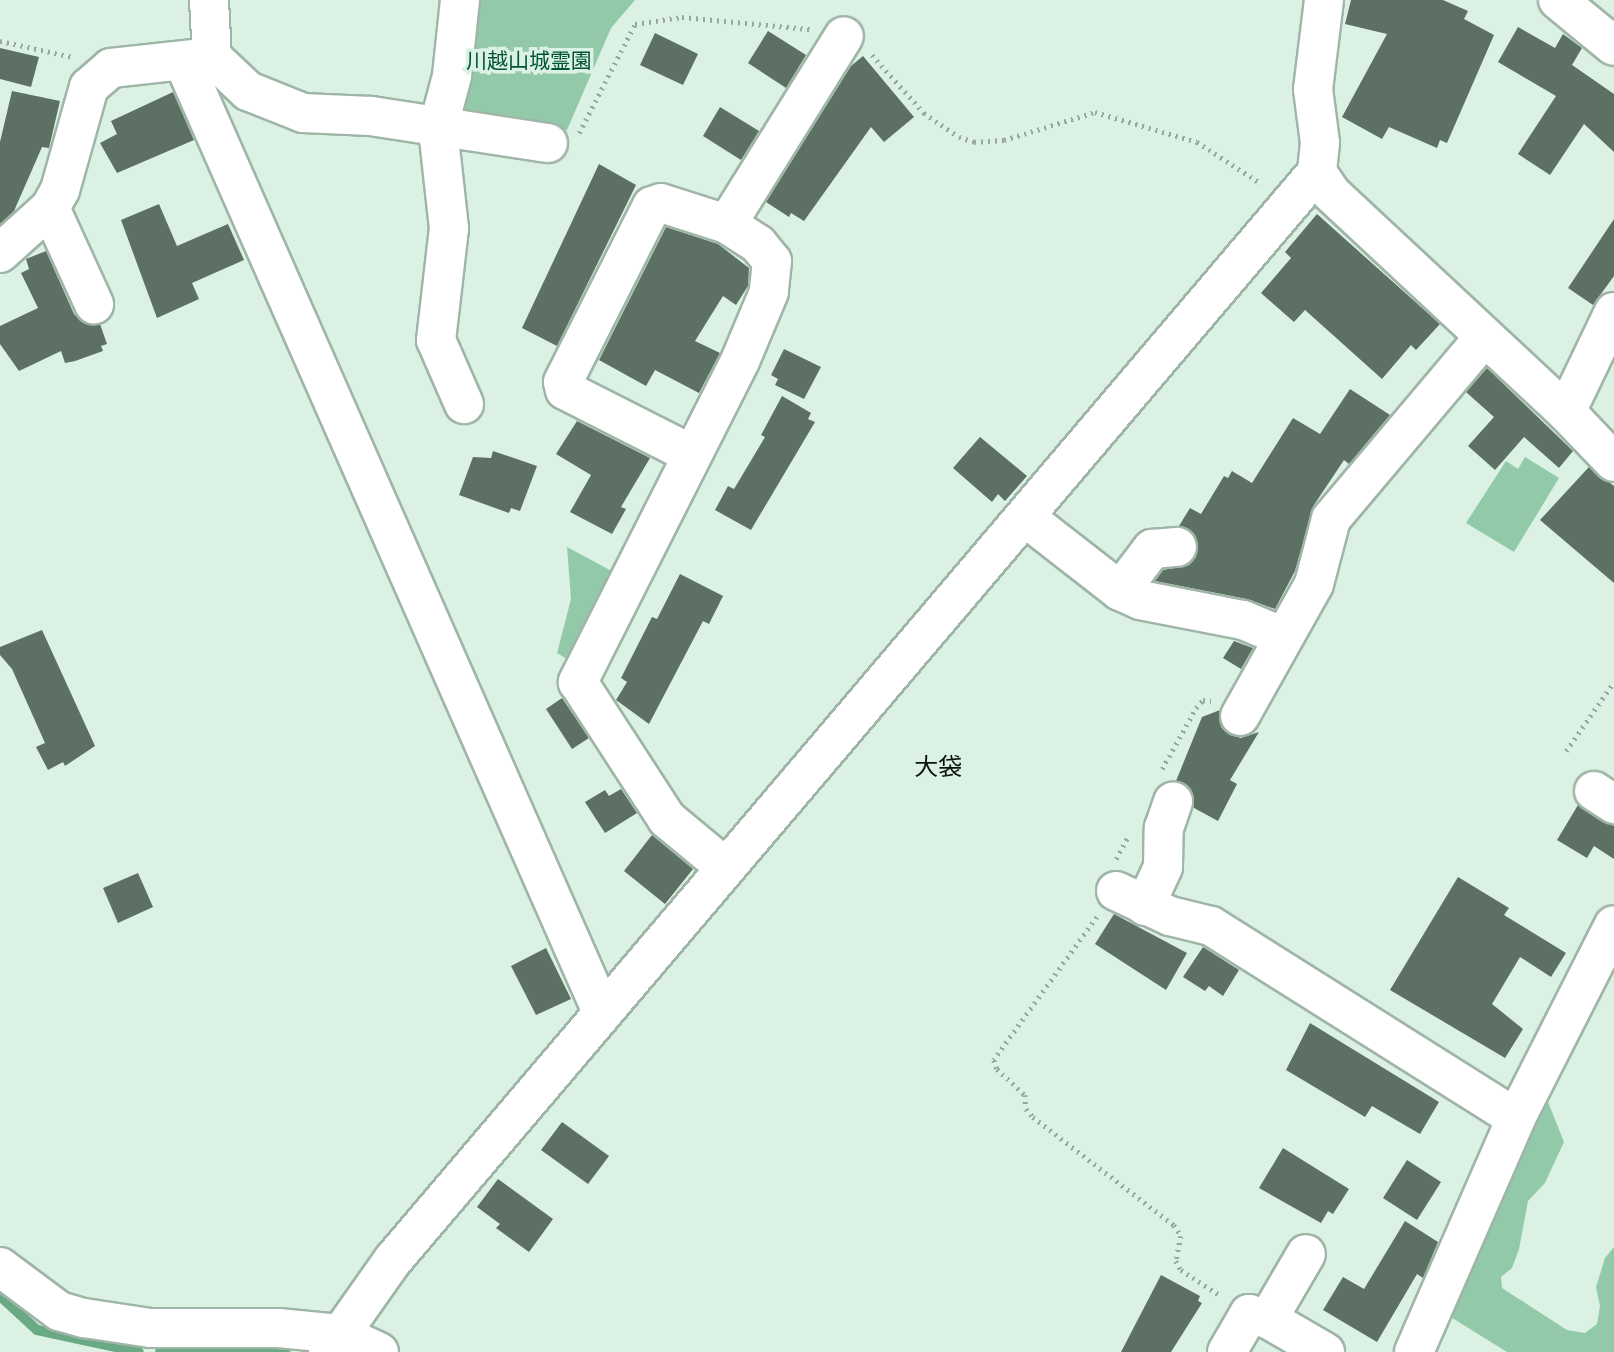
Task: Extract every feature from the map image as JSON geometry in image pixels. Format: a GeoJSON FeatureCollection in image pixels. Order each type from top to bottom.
{"type":"FeatureCollection","features":[{"type":"Feature","properties":{"kind":"street"},"geometry":{"type":"LineString","coordinates":[[209,0],[198,60],[602,1012]]}},
{"type":"Feature","properties":{"kind":"street"},"geometry":{"type":"LineString","coordinates":[[460,0],[452,76],[438,129],[449,228],[436,340],[464,404]]}},
{"type":"Feature","properties":{"kind":"street"},"geometry":{"type":"LineString","coordinates":[[334,1343],[393,1260],[1317,172],[1320,142],[1313,89],[1324,0]]}},
{"type":"Feature","properties":{"kind":"street"},"geometry":{"type":"LineString","coordinates":[[1558,0],[1614,46]]}},
{"type":"Feature","properties":{"kind":"street"},"geometry":{"type":"LineString","coordinates":[[727,224],[844,36]]}},
{"type":"Feature","properties":{"kind":"street"},"geometry":{"type":"LineString","coordinates":[[0,253],[50,208],[60,190],[89,86],[111,68],[198,60],[248,91],[274,104],[303,113],[371,116],[438,129],[548,143]]}},
{"type":"Feature","properties":{"kind":"street"},"geometry":{"type":"LineString","coordinates":[[1317,172],[1331,193],[1566,412],[1614,462]]}},
{"type":"Feature","properties":{"kind":"street"},"geometry":{"type":"LineString","coordinates":[[689,453],[565,390],[563,382],[652,206],[661,203],[727,224],[758,244],[772,261],[769,292],[740,360],[689,453],[578,682],[667,818],[725,867]]}},
{"type":"Feature","properties":{"kind":"street"},"geometry":{"type":"LineString","coordinates":[[50,208],[94,304]]}},
{"type":"Feature","properties":{"kind":"street"},"geometry":{"type":"LineString","coordinates":[[1566,412],[1614,312]]}},
{"type":"Feature","properties":{"kind":"street"},"geometry":{"type":"LineString","coordinates":[[1240,716],[1314,584],[1331,519],[1484,337]]}},
{"type":"Feature","properties":{"kind":"street"},"geometry":{"type":"LineString","coordinates":[[1025,517],[1120,591],[1140,600],[1243,620],[1284,637]]}},
{"type":"Feature","properties":{"kind":"street"},"geometry":{"type":"LineString","coordinates":[[1120,591],[1152,549],[1177,547]]}},
{"type":"Feature","properties":{"kind":"street"},"geometry":{"type":"LineString","coordinates":[[1173,802],[1164,828],[1163,867],[1131,898],[1211,926],[1516,1118]]}},
{"type":"Feature","properties":{"kind":"street"},"geometry":{"type":"LineString","coordinates":[[1414,1352],[1516,1118],[1614,925]]}},
{"type":"Feature","properties":{"kind":"street"},"geometry":{"type":"LineString","coordinates":[[1227,1352],[1306,1254]]}},
{"type":"Feature","properties":{"kind":"street"},"geometry":{"type":"LineString","coordinates":[[0,1266],[59,1311],[112,1338],[334,1343],[379,1352]]}},
{"type":"Feature","properties":{"kind":"street"},"geometry":{"type":"LineString","coordinates":[[1258,1316],[1325,1352]]}},
{"type":"Feature","properties":{"kind":"path"},"geometry":{"type":"LineString","coordinates":[[548,143],[577,137],[635,24],[682,17],[819,30],[844,36],[869,52],[938,126],[974,142],[1004,140],[1095,112],[1197,142],[1293,203]]}},
{"type":"Feature","properties":{"kind":"path"},"geometry":{"type":"LineString","coordinates":[[0,41],[111,68]]}},
{"type":"Feature","properties":{"kind":"path"},"geometry":{"type":"LineString","coordinates":[[1566,751],[1614,682]]}},
{"type":"Feature","properties":{"kind":"path"},"geometry":{"type":"LineString","coordinates":[[1131,898],[994,1060],[997,1069],[1025,1095],[1026,1109],[1033,1117],[1174,1225],[1181,1236],[1176,1261],[1181,1270],[1258,1316]]}},
{"type":"Feature","properties":{"kind":"green space","name":"川越山城霊園"},"geometry":{"type":"Polygon","coordinates":[[[470,0],[635,0],[611,28],[567,130],[457,111],[470,0]]]}},
{"type":"Feature","properties":{"kind":"green space"},"geometry":{"type":"Polygon","coordinates":[[[1525,457],[1559,478],[1514,552],[1466,523],[1506,461],[1518,469],[1525,457]]]}},
{"type":"Feature","properties":{"kind":"green space"},"geometry":{"type":"Polygon","coordinates":[[[567,547],[619,575],[575,664],[557,653],[571,599],[567,547]]]}},
{"type":"Feature","properties":{"kind":"green space"},"geometry":{"type":"Polygon","coordinates":[[[1546,1097],[1564,1142],[1545,1183],[1528,1201],[1519,1249],[1512,1268],[1501,1277],[1502,1288],[1567,1330],[1585,1333],[1597,1324],[1600,1306],[1596,1287],[1605,1258],[1614,1247],[1614,1352],[1507,1352],[1449,1316],[1546,1097]]]}},
{"type":"Feature","properties":{"kind":"building"},"geometry":{"type":"Polygon","coordinates":[[[1351,0],[1443,0],[1468,11],[1464,19],[1494,35],[1447,143],[1440,140],[1437,148],[1389,127],[1382,139],[1342,117],[1387,34],[1345,24],[1351,0]]]}},
{"type":"Feature","properties":{"kind":"building"},"geometry":{"type":"Polygon","coordinates":[[[1518,27],[1555,48],[1563,34],[1582,48],[1572,65],[1614,94],[1614,152],[1584,124],[1550,175],[1518,154],[1556,96],[1498,62],[1518,27]]]}},
{"type":"Feature","properties":{"kind":"building"},"geometry":{"type":"Polygon","coordinates":[[[768,31],[806,55],[786,88],[748,63],[768,31]]]}},
{"type":"Feature","properties":{"kind":"building"},"geometry":{"type":"Polygon","coordinates":[[[655,33],[698,54],[683,85],[640,65],[655,33]]]}},
{"type":"Feature","properties":{"kind":"building"},"geometry":{"type":"Polygon","coordinates":[[[0,48],[39,57],[31,87],[0,79],[0,48]]]}},
{"type":"Feature","properties":{"kind":"building"},"geometry":{"type":"Polygon","coordinates":[[[863,56],[914,117],[884,142],[871,127],[804,221],[791,213],[789,217],[766,202],[851,66],[863,56]]]}},
{"type":"Feature","properties":{"kind":"building"},"geometry":{"type":"Polygon","coordinates":[[[12,91],[60,101],[49,148],[42,147],[14,211],[0,224],[0,142],[12,91]]]}},
{"type":"Feature","properties":{"kind":"building"},"geometry":{"type":"Polygon","coordinates":[[[173,92],[194,140],[117,173],[100,143],[117,134],[111,121],[173,92]]]}},
{"type":"Feature","properties":{"kind":"building"},"geometry":{"type":"Polygon","coordinates":[[[720,107],[759,131],[741,160],[703,136],[720,107]]]}},
{"type":"Feature","properties":{"kind":"building"},"geometry":{"type":"Polygon","coordinates":[[[599,164],[636,185],[557,346],[522,328],[599,164]]]}},
{"type":"Feature","properties":{"kind":"building"},"geometry":{"type":"Polygon","coordinates":[[[159,204],[177,246],[228,224],[244,260],[192,283],[199,299],[157,318],[121,220],[159,204]]]}},
{"type":"Feature","properties":{"kind":"building"},"geometry":{"type":"Polygon","coordinates":[[[1317,214],[1440,324],[1416,350],[1411,345],[1382,379],[1305,310],[1294,322],[1261,293],[1291,258],[1285,252],[1317,214]]]}},
{"type":"Feature","properties":{"kind":"building"},"geometry":{"type":"Polygon","coordinates":[[[1614,219],[1614,276],[1593,305],[1568,288],[1614,219]]]}},
{"type":"Feature","properties":{"kind":"building"},"geometry":{"type":"Polygon","coordinates":[[[666,227],[718,244],[749,268],[748,286],[736,305],[723,296],[695,341],[720,353],[699,393],[655,370],[646,386],[599,360],[666,227]]]}},
{"type":"Feature","properties":{"kind":"building"},"geometry":{"type":"Polygon","coordinates":[[[46,251],[74,314],[82,322],[100,324],[107,344],[101,346],[103,351],[75,361],[65,363],[61,351],[19,371],[0,344],[0,326],[38,308],[21,273],[29,269],[26,259],[46,251]]]}},
{"type":"Feature","properties":{"kind":"building"},"geometry":{"type":"Polygon","coordinates":[[[784,349],[821,367],[804,399],[775,385],[778,379],[771,375],[784,349]]]}},
{"type":"Feature","properties":{"kind":"building"},"geometry":{"type":"Polygon","coordinates":[[[1487,368],[1573,451],[1559,468],[1524,437],[1495,470],[1468,446],[1494,417],[1466,392],[1487,368]]]}},
{"type":"Feature","properties":{"kind":"building"},"geometry":{"type":"Polygon","coordinates":[[[1350,389],[1390,415],[1349,464],[1344,460],[1314,505],[1295,571],[1275,609],[1247,599],[1155,581],[1163,570],[1189,565],[1196,557],[1195,535],[1179,526],[1190,508],[1201,514],[1224,476],[1228,478],[1232,471],[1252,483],[1293,418],[1320,434],[1350,389]]]}},
{"type":"Feature","properties":{"kind":"building"},"geometry":{"type":"Polygon","coordinates":[[[782,396],[811,413],[808,419],[815,422],[751,530],[715,510],[728,486],[734,489],[765,437],[761,435],[782,396]]]}},
{"type":"Feature","properties":{"kind":"building"},"geometry":{"type":"Polygon","coordinates":[[[577,421],[650,458],[621,507],[626,509],[612,534],[570,512],[591,475],[556,454],[577,421]]]}},
{"type":"Feature","properties":{"kind":"building"},"geometry":{"type":"Polygon","coordinates":[[[980,437],[1027,476],[1005,501],[998,494],[992,502],[953,468],[980,437]]]}},
{"type":"Feature","properties":{"kind":"building"},"geometry":{"type":"Polygon","coordinates":[[[493,451],[537,466],[520,511],[511,508],[509,513],[459,495],[473,457],[491,458],[493,451]]]}},
{"type":"Feature","properties":{"kind":"building"},"geometry":{"type":"Polygon","coordinates":[[[1589,467],[1614,486],[1614,583],[1540,520],[1589,467]]]}},
{"type":"Feature","properties":{"kind":"building"},"geometry":{"type":"Polygon","coordinates":[[[680,574],[723,596],[709,624],[703,621],[649,724],[616,700],[627,682],[621,678],[652,617],[657,619],[680,574]]]}},
{"type":"Feature","properties":{"kind":"building"},"geometry":{"type":"Polygon","coordinates":[[[42,630],[95,746],[65,766],[63,762],[48,770],[36,747],[45,743],[12,669],[0,655],[0,647],[42,630]]]}},
{"type":"Feature","properties":{"kind":"building"},"geometry":{"type":"Polygon","coordinates":[[[1234,641],[1253,648],[1241,669],[1223,658],[1234,641]]]}},
{"type":"Feature","properties":{"kind":"building"},"geometry":{"type":"Polygon","coordinates":[[[562,698],[589,738],[572,749],[546,709],[562,698]]]}},
{"type":"Feature","properties":{"kind":"building"},"geometry":{"type":"Polygon","coordinates":[[[1220,710],[1221,727],[1230,735],[1241,738],[1259,732],[1230,780],[1237,784],[1218,821],[1194,808],[1190,788],[1176,781],[1202,717],[1220,710]]]}},
{"type":"Feature","properties":{"kind":"building"},"geometry":{"type":"Polygon","coordinates":[[[621,789],[637,813],[605,833],[585,802],[605,790],[609,796],[621,789]]]}},
{"type":"Feature","properties":{"kind":"building"},"geometry":{"type":"Polygon","coordinates":[[[1578,805],[1614,826],[1614,859],[1594,846],[1587,858],[1557,840],[1578,805]]]}},
{"type":"Feature","properties":{"kind":"building"},"geometry":{"type":"Polygon","coordinates":[[[652,835],[693,869],[665,904],[624,871],[652,835]]]}},
{"type":"Feature","properties":{"kind":"building"},"geometry":{"type":"Polygon","coordinates":[[[138,873],[153,907],[118,923],[103,888],[138,873]]]}},
{"type":"Feature","properties":{"kind":"building"},"geometry":{"type":"Polygon","coordinates":[[[1458,877],[1509,908],[1504,915],[1566,953],[1551,977],[1520,957],[1492,1004],[1523,1029],[1505,1058],[1390,990],[1458,877]]]}},
{"type":"Feature","properties":{"kind":"building"},"geometry":{"type":"Polygon","coordinates":[[[1114,914],[1187,953],[1166,990],[1095,944],[1114,914]]]}},
{"type":"Feature","properties":{"kind":"building"},"geometry":{"type":"Polygon","coordinates":[[[1203,947],[1239,970],[1223,996],[1209,986],[1205,991],[1183,977],[1203,947]]]}},
{"type":"Feature","properties":{"kind":"building"},"geometry":{"type":"Polygon","coordinates":[[[546,948],[571,999],[536,1015],[511,966],[546,948]]]}},
{"type":"Feature","properties":{"kind":"building"},"geometry":{"type":"Polygon","coordinates":[[[1310,1023],[1439,1102],[1420,1134],[1372,1106],[1365,1117],[1286,1070],[1310,1023]]]}},
{"type":"Feature","properties":{"kind":"building"},"geometry":{"type":"Polygon","coordinates":[[[562,1122],[609,1156],[588,1184],[541,1150],[562,1122]]]}},
{"type":"Feature","properties":{"kind":"building"},"geometry":{"type":"Polygon","coordinates":[[[1283,1148],[1349,1189],[1333,1214],[1328,1211],[1321,1223],[1259,1188],[1283,1148]]]}},
{"type":"Feature","properties":{"kind":"building"},"geometry":{"type":"Polygon","coordinates":[[[1407,1160],[1441,1182],[1417,1220],[1383,1198],[1407,1160]]]}},
{"type":"Feature","properties":{"kind":"building"},"geometry":{"type":"Polygon","coordinates":[[[498,1179],[553,1219],[529,1252],[496,1228],[500,1224],[477,1207],[498,1179]]]}},
{"type":"Feature","properties":{"kind":"building"},"geometry":{"type":"Polygon","coordinates":[[[1405,1221],[1438,1242],[1423,1278],[1417,1274],[1377,1342],[1323,1310],[1343,1277],[1364,1289],[1405,1221]]]}},
{"type":"Feature","properties":{"kind":"building"},"geometry":{"type":"Polygon","coordinates":[[[1161,1275],[1200,1296],[1198,1301],[1202,1303],[1171,1352],[1121,1352],[1161,1275]]]}},
{"type":"Feature","properties":{"kind":"waterway"},"geometry":{"type":"LineString","coordinates":[[0,1296],[37,1330],[139,1352]]}},
{"type":"Feature","properties":{"kind":"waterway"},"geometry":{"type":"LineString","coordinates":[[160,1352],[288,1347]]}},
{"type":"Feature","properties":{"kind":"district","name":"大袋"},"geometry":{"type":"Point","coordinates":[938,767]}}]}
